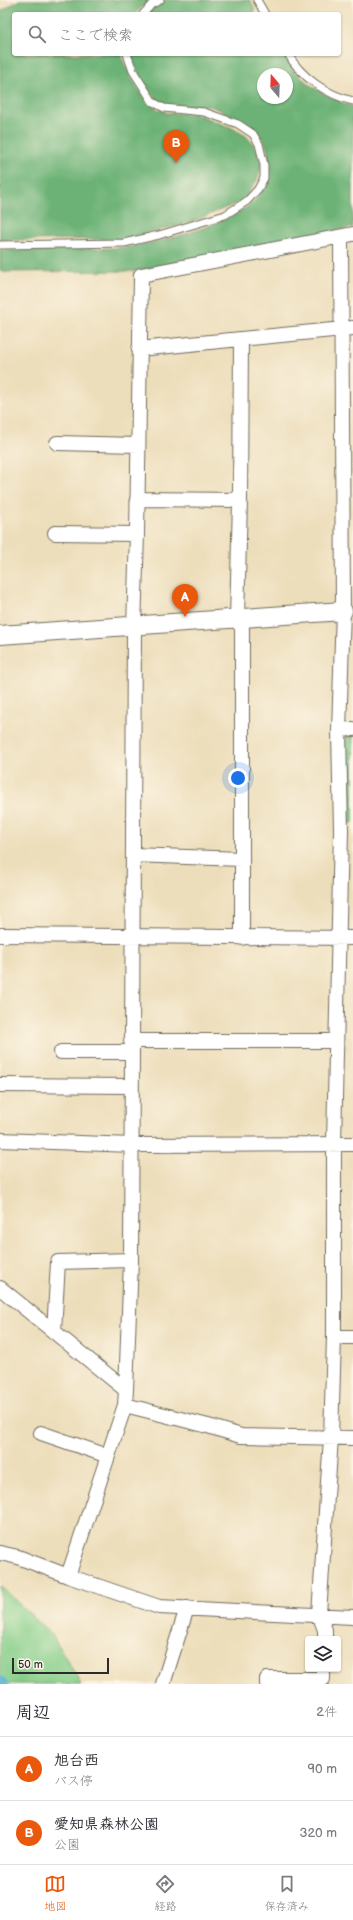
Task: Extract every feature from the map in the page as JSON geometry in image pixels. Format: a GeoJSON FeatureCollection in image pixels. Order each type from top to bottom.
{"type":"FeatureCollection","features":[{"type":"Feature","properties":{"kind":"street"},"geometry":{"type":"LineString","coordinates":[[68,1576],[124,1405],[126,1390],[131,1260],[134,627],[138,498],[141,275],[347,235],[348,328],[342,521],[348,611],[346,729],[347,831],[339,938],[336,1042],[334,1143],[334,1337],[331,1438],[319,1614],[325,1630],[325,1636]]}},
{"type":"Feature","properties":{"kind":"street"},"geometry":{"type":"LineString","coordinates":[[139,349],[348,328]]}},
{"type":"Feature","properties":{"kind":"street"},"geometry":{"type":"LineString","coordinates":[[241,339],[240,500],[237,620],[242,628],[242,938]]}},
{"type":"Feature","properties":{"kind":"street"},"geometry":{"type":"LineString","coordinates":[[57,443],[138,445]]}},
{"type":"Feature","properties":{"kind":"street"},"geometry":{"type":"LineString","coordinates":[[138,498],[240,500]]}},
{"type":"Feature","properties":{"kind":"street"},"geometry":{"type":"LineString","coordinates":[[342,521],[353,507]]}},
{"type":"Feature","properties":{"kind":"street"},"geometry":{"type":"LineString","coordinates":[[55,533],[137,534]]}},
{"type":"Feature","properties":{"kind":"street"},"geometry":{"type":"LineString","coordinates":[[0,635],[237,620],[348,611]]}},
{"type":"Feature","properties":{"kind":"street"},"geometry":{"type":"LineString","coordinates":[[134,855],[242,859]]}},
{"type":"Feature","properties":{"kind":"street"},"geometry":{"type":"LineString","coordinates":[[0,935],[353,938]]}},
{"type":"Feature","properties":{"kind":"street"},"geometry":{"type":"LineString","coordinates":[[61,1052],[131,1046],[336,1042]]}},
{"type":"Feature","properties":{"kind":"street"},"geometry":{"type":"LineString","coordinates":[[0,1085],[131,1086]]}},
{"type":"Feature","properties":{"kind":"street"},"geometry":{"type":"LineString","coordinates":[[0,1140],[132,1145],[353,1144]]}},
{"type":"Feature","properties":{"kind":"street"},"geometry":{"type":"LineString","coordinates":[[54,1332],[58,1262],[131,1260]]}},
{"type":"Feature","properties":{"kind":"street"},"geometry":{"type":"LineString","coordinates":[[0,1289],[126,1390]]}},
{"type":"Feature","properties":{"kind":"street"},"geometry":{"type":"LineString","coordinates":[[334,1337],[353,1337]]}},
{"type":"Feature","properties":{"kind":"street"},"geometry":{"type":"LineString","coordinates":[[124,1405],[208,1426],[241,1436],[353,1438]]}},
{"type":"Feature","properties":{"kind":"street"},"geometry":{"type":"LineString","coordinates":[[41,1433],[108,1456]]}},
{"type":"Feature","properties":{"kind":"street"},"geometry":{"type":"LineString","coordinates":[[0,1553],[18,1557],[159,1607],[319,1614],[353,1617]]}},
{"type":"Feature","properties":{"kind":"street"},"geometry":{"type":"LineString","coordinates":[[163,1684],[187,1608]]}},
{"type":"Feature","properties":{"kind":"street"},"geometry":{"type":"LineString","coordinates":[[267,1684],[267,1679],[323,1679],[323,1672]]}},
{"type":"Feature","properties":{"kind":"lane"},"geometry":{"type":"LineString","coordinates":[[145,12],[152,4],[160,0]]}},
{"type":"Feature","properties":{"kind":"lane"},"geometry":{"type":"LineString","coordinates":[[257,0],[264,12]]}},
{"type":"Feature","properties":{"kind":"lane"},"geometry":{"type":"LineString","coordinates":[[0,245],[124,243],[138,240],[225,215],[247,201],[258,189],[264,178],[264,165],[259,144],[253,134],[243,126],[204,112],[171,109],[152,102],[133,71],[128,56]]}},
{"type":"Feature","properties":{"kind":"lane"},"geometry":{"type":"LineString","coordinates":[[289,56],[304,76],[332,93],[353,101]]}},
{"type":"Feature","properties":{"kind":"green space"},"geometry":{"type":"Polygon","coordinates":[[[19,0],[150,0],[136,12],[12,12],[12,56],[122,56],[131,78],[148,103],[157,109],[167,113],[195,114],[230,127],[246,136],[256,148],[259,156],[261,167],[256,182],[242,201],[191,222],[123,239],[0,240],[0,12],[19,0]]]}},
{"type":"Feature","properties":{"kind":"green space"},"geometry":{"type":"Polygon","coordinates":[[[165,0],[250,0],[254,7],[254,12],[149,12],[165,0]]]}},
{"type":"Feature","properties":{"kind":"green space"},"geometry":{"type":"Polygon","coordinates":[[[132,56],[284,56],[292,68],[257,68],[257,104],[293,104],[293,69],[304,80],[322,93],[353,107],[353,227],[137,271],[3,272],[0,270],[0,250],[114,248],[156,242],[190,233],[222,221],[247,207],[261,192],[267,179],[269,158],[265,142],[255,130],[224,112],[209,106],[179,107],[169,105],[153,96],[142,80],[132,56]]]}},
{"type":"Feature","properties":{"kind":"green space"},"geometry":{"type":"Polygon","coordinates":[[[353,736],[353,823],[346,822],[346,737],[353,736]]]}},
{"type":"Feature","properties":{"kind":"green space"},"geometry":{"type":"Polygon","coordinates":[[[0,1586],[52,1635],[81,1684],[0,1684],[0,1586]]]}},
{"type":"Feature","properties":{"kind":"place","name":"愛知県森林公園"},"geometry":{"type":"Point","coordinates":[176,163]}},
{"type":"Feature","properties":{"kind":"place","name":"旭台西"},"geometry":{"type":"Point","coordinates":[185,617]}}]}
